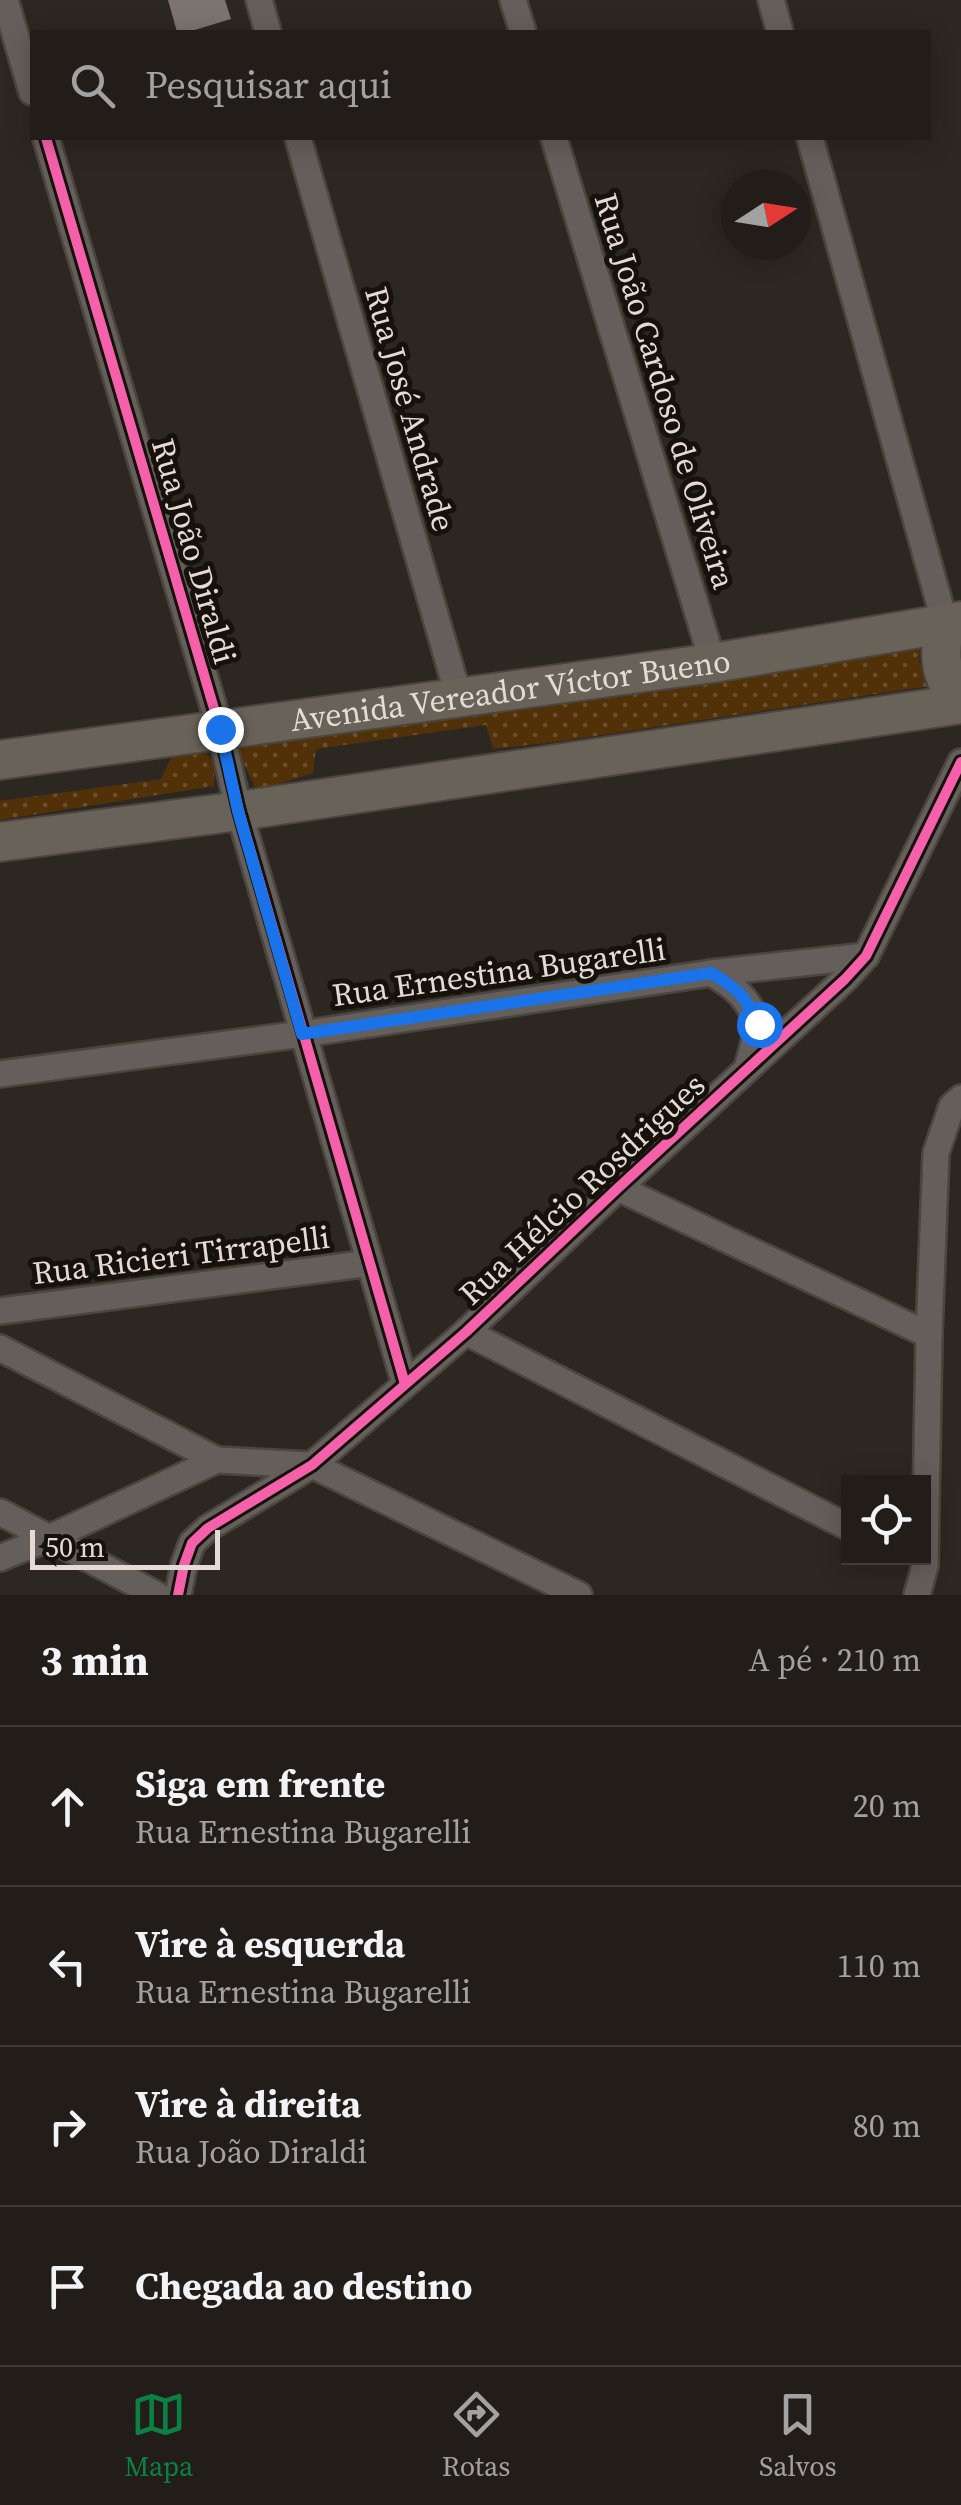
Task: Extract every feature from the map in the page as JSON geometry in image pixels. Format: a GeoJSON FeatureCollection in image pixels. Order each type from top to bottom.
{"type":"FeatureCollection","features":[{"type":"Feature","properties":{"kind":"main road","name":"Avenida Vereador Víctor Bueno"},"geometry":{"type":"LineString","coordinates":[[0,760],[713,662],[953,622]]}},
{"type":"Feature","properties":{"kind":"main road"},"geometry":{"type":"LineString","coordinates":[[953,622],[940,648],[950,690],[961,702]]}},
{"type":"Feature","properties":{"kind":"main road"},"geometry":{"type":"LineString","coordinates":[[0,842],[238,811],[961,702]]}},
{"type":"Feature","properties":{"kind":"street"},"geometry":{"type":"LineString","coordinates":[[5,0],[30,85]]}},
{"type":"Feature","properties":{"kind":"street"},"geometry":{"type":"LineString","coordinates":[[259,0],[267,30]]}},
{"type":"Feature","properties":{"kind":"street"},"geometry":{"type":"LineString","coordinates":[[513,0],[522,30]]}},
{"type":"Feature","properties":{"kind":"street"},"geometry":{"type":"LineString","coordinates":[[771,0],[779,30]]}},
{"type":"Feature","properties":{"kind":"street","name":"Rua João Diraldi"},"geometry":{"type":"LineString","coordinates":[[47,140],[220,729],[238,811],[405,1384]]}},
{"type":"Feature","properties":{"kind":"street","name":"Rua José Andrade"},"geometry":{"type":"LineString","coordinates":[[299,140],[459,698]]}},
{"type":"Feature","properties":{"kind":"street","name":"Rua João Cardoso de Oliveira"},"geometry":{"type":"LineString","coordinates":[[555,140],[713,662]]}},
{"type":"Feature","properties":{"kind":"street"},"geometry":{"type":"LineString","coordinates":[[811,140],[953,622]]}},
{"type":"Feature","properties":{"kind":"street","name":"Rua Hélcio Rosdrigues"},"geometry":{"type":"LineString","coordinates":[[178,1595],[192,1543],[208,1528],[312,1465],[466,1332],[845,979],[866,956],[961,762]]}},
{"type":"Feature","properties":{"kind":"street","name":"Rua Ernestina Bugarelli"},"geometry":{"type":"LineString","coordinates":[[0,1074],[711,973],[866,956]]}},
{"type":"Feature","properties":{"kind":"street","name":"Rua Ernestina Bugarelli"},"geometry":{"type":"LineString","coordinates":[[711,973],[734,986],[759,1024],[746,1069]]}},
{"type":"Feature","properties":{"kind":"street"},"geometry":{"type":"LineString","coordinates":[[922,1475],[936,1153],[952,1106],[961,1098]]}},
{"type":"Feature","properties":{"kind":"street"},"geometry":{"type":"LineString","coordinates":[[618,1188],[929,1335]]}},
{"type":"Feature","properties":{"kind":"street","name":"Rua Ricieri Tirrapelli"},"geometry":{"type":"LineString","coordinates":[[0,1312],[370,1263]]}},
{"type":"Feature","properties":{"kind":"street"},"geometry":{"type":"LineString","coordinates":[[466,1332],[841,1522]]}},
{"type":"Feature","properties":{"kind":"street"},"geometry":{"type":"LineString","coordinates":[[0,1348],[216,1460],[312,1465],[579,1595]]}},
{"type":"Feature","properties":{"kind":"street"},"geometry":{"type":"LineString","coordinates":[[0,1558],[216,1460]]}},
{"type":"Feature","properties":{"kind":"street"},"geometry":{"type":"LineString","coordinates":[[0,1512],[157,1595]]}},
{"type":"Feature","properties":{"kind":"street"},"geometry":{"type":"LineString","coordinates":[[917,1565],[917,1595]]}},
{"type":"Feature","properties":{"kind":"shaded area"},"geometry":{"type":"Polygon","coordinates":[[[921,639],[919,661],[930,686],[493,749],[486,725],[316,749],[313,773],[257,791],[234,743],[921,639]]]}},
{"type":"Feature","properties":{"kind":"shaded area"},"geometry":{"type":"Polygon","coordinates":[[[203,748],[214,763],[214,786],[0,820],[0,801],[161,779],[173,754],[203,748]]]}},
{"type":"Feature","properties":{"kind":"building"},"geometry":{"type":"Polygon","coordinates":[[[168,0],[225,0],[231,19],[195,30],[176,30],[168,0]]]}},
{"type":"Feature","properties":{"kind":"cycle path"},"geometry":{"type":"LineString","coordinates":[[47,140],[220,729],[239,811],[405,1384]]}},
{"type":"Feature","properties":{"kind":"cycle path"},"geometry":{"type":"LineString","coordinates":[[178,1595],[192,1543],[208,1528],[312,1465],[466,1332],[845,979],[866,956],[961,762]]}},
{"type":"Feature","properties":{"kind":"route"},"geometry":{"type":"LineString","coordinates":[[220,729],[238,811],[302,1034],[711,973],[734,986],[759,1024]]}}]}
